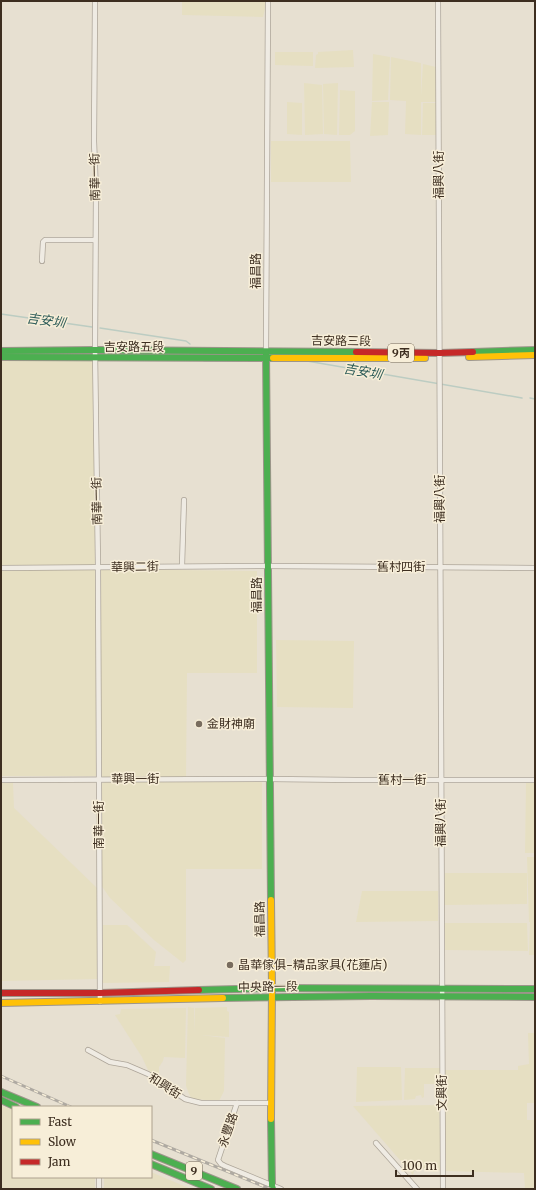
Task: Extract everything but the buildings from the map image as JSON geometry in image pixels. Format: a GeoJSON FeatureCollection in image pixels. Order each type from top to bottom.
{"type":"FeatureCollection","features":[{"type":"Feature","properties":{"kind":"street","name":"南華一街"},"geometry":{"type":"LineString","coordinates":[[95,1],[95,350],[98,567],[100,1002]]}},
{"type":"Feature","properties":{"kind":"street","name":"福昌路"},"geometry":{"type":"LineString","coordinates":[[268,1],[267,354],[269,779],[272,988],[271,1103],[273,1187]]}},
{"type":"Feature","properties":{"kind":"street","name":"福興八街"},"geometry":{"type":"LineString","coordinates":[[438,1],[442,993]]}},
{"type":"Feature","properties":{"kind":"street"},"geometry":{"type":"LineString","coordinates":[[42,261],[43,242],[45,240],[95,240]]}},
{"type":"Feature","properties":{"kind":"street","name":"吉安路五段"},"geometry":{"type":"LineString","coordinates":[[1,351],[95,350],[267,354]]}},
{"type":"Feature","properties":{"kind":"street","name":"吉安路三段"},"geometry":{"type":"LineString","coordinates":[[440,356],[535,350]]}},
{"type":"Feature","properties":{"kind":"street","name":"吉安路五段"},"geometry":{"type":"LineString","coordinates":[[1,357],[96,358],[267,354]]}},
{"type":"Feature","properties":{"kind":"street","name":"吉安路三段"},"geometry":{"type":"LineString","coordinates":[[267,354],[440,356],[535,355]]}},
{"type":"Feature","properties":{"kind":"street"},"geometry":{"type":"LineString","coordinates":[[182,566],[184,500]]}},
{"type":"Feature","properties":{"kind":"street","name":"華興二街"},"geometry":{"type":"LineString","coordinates":[[1,568],[268,566]]}},
{"type":"Feature","properties":{"kind":"street","name":"舊村四街"},"geometry":{"type":"LineString","coordinates":[[268,566],[535,568]]}},
{"type":"Feature","properties":{"kind":"street","name":"華興一街"},"geometry":{"type":"LineString","coordinates":[[1,780],[269,779]]}},
{"type":"Feature","properties":{"kind":"street","name":"舊村一街"},"geometry":{"type":"LineString","coordinates":[[269,779],[535,780]]}},
{"type":"Feature","properties":{"kind":"street","name":"中央路一段"},"geometry":{"type":"LineString","coordinates":[[1,994],[272,988],[535,997]]}},
{"type":"Feature","properties":{"kind":"street","name":"中央路一段"},"geometry":{"type":"LineString","coordinates":[[1,1003],[272,998],[535,989]]}},
{"type":"Feature","properties":{"kind":"street","name":"文興街"},"geometry":{"type":"LineString","coordinates":[[442,993],[443,1189]]}},
{"type":"Feature","properties":{"kind":"street","name":"和興街"},"geometry":{"type":"LineString","coordinates":[[88,1050],[110,1062],[127,1065],[148,1074],[185,1099],[201,1103],[271,1103]]}},
{"type":"Feature","properties":{"kind":"street"},"geometry":{"type":"LineString","coordinates":[[1,1092],[35,1106]]}},
{"type":"Feature","properties":{"kind":"street"},"geometry":{"type":"LineString","coordinates":[[1,1100],[14,1106]]}},
{"type":"Feature","properties":{"kind":"street","name":"永豐路"},"geometry":{"type":"LineString","coordinates":[[237,1103],[218,1160],[225,1166],[281,1189]]}},
{"type":"Feature","properties":{"kind":"street"},"geometry":{"type":"LineString","coordinates":[[376,1143],[417,1189]]}},
{"type":"Feature","properties":{"kind":"street","name":"9"},"geometry":{"type":"LineString","coordinates":[[152,1154],[237,1189]]}},
{"type":"Feature","properties":{"kind":"street","name":"9"},"geometry":{"type":"LineString","coordinates":[[152,1164],[210,1189]]}},
{"type":"Feature","properties":{"kind":"street"},"geometry":{"type":"LineString","coordinates":[[99,1178],[99,1189]]}},
{"type":"Feature","properties":{"kind":"shaded area"},"geometry":{"type":"Polygon","coordinates":[[[182,1],[267,1],[263,17],[182,15],[182,1]]]}},
{"type":"Feature","properties":{"kind":"shaded area"},"geometry":{"type":"Polygon","coordinates":[[[353,50],[354,67],[315,68],[316,55],[318,52],[353,50]]]}},
{"type":"Feature","properties":{"kind":"shaded area"},"geometry":{"type":"Polygon","coordinates":[[[275,52],[313,52],[313,66],[275,65],[275,52]]]}},
{"type":"Feature","properties":{"kind":"shaded area"},"geometry":{"type":"Polygon","coordinates":[[[373,54],[390,57],[388,100],[372,101],[373,54]]]}},
{"type":"Feature","properties":{"kind":"shaded area"},"geometry":{"type":"Polygon","coordinates":[[[391,57],[421,63],[421,96],[423,64],[436,67],[437,102],[421,102],[421,135],[405,134],[406,101],[390,100],[391,57]]]}},
{"type":"Feature","properties":{"kind":"shaded area"},"geometry":{"type":"Polygon","coordinates":[[[304,83],[322,85],[323,134],[305,135],[304,83]]]}},
{"type":"Feature","properties":{"kind":"shaded area"},"geometry":{"type":"Polygon","coordinates":[[[338,83],[337,135],[324,134],[323,84],[338,83]]]}},
{"type":"Feature","properties":{"kind":"shaded area"},"geometry":{"type":"Polygon","coordinates":[[[340,90],[355,91],[355,131],[350,135],[339,135],[340,90]]]}},
{"type":"Feature","properties":{"kind":"shaded area"},"geometry":{"type":"Polygon","coordinates":[[[287,102],[302,103],[302,135],[287,134],[287,102]]]}},
{"type":"Feature","properties":{"kind":"shaded area"},"geometry":{"type":"Polygon","coordinates":[[[372,102],[389,102],[388,135],[370,136],[372,102]]]}},
{"type":"Feature","properties":{"kind":"shaded area"},"geometry":{"type":"Polygon","coordinates":[[[423,103],[436,103],[437,135],[422,135],[423,103]]]}},
{"type":"Feature","properties":{"kind":"shaded area"},"geometry":{"type":"Polygon","coordinates":[[[271,141],[350,141],[351,182],[271,182],[271,141]]]}},
{"type":"Feature","properties":{"kind":"shaded area"},"geometry":{"type":"Polygon","coordinates":[[[1,361],[94,361],[94,565],[1,565],[1,361]]]}},
{"type":"Feature","properties":{"kind":"shaded area"},"geometry":{"type":"Polygon","coordinates":[[[96,569],[97,776],[1,776],[1,570],[96,569]]]}},
{"type":"Feature","properties":{"kind":"shaded area"},"geometry":{"type":"Polygon","coordinates":[[[100,569],[257,571],[257,673],[187,673],[186,777],[103,777],[100,774],[100,569]]]}},
{"type":"Feature","properties":{"kind":"shaded area"},"geometry":{"type":"Polygon","coordinates":[[[276,640],[354,641],[353,708],[277,707],[276,640]]]}},
{"type":"Feature","properties":{"kind":"shaded area"},"geometry":{"type":"Polygon","coordinates":[[[262,781],[262,869],[186,869],[186,960],[183,963],[154,940],[110,898],[101,885],[101,784],[105,782],[262,781]]]}},
{"type":"Feature","properties":{"kind":"shaded area"},"geometry":{"type":"Polygon","coordinates":[[[1,783],[13,783],[14,808],[98,889],[98,979],[1,981],[1,783]]]}},
{"type":"Feature","properties":{"kind":"shaded area"},"geometry":{"type":"Polygon","coordinates":[[[526,783],[535,783],[535,853],[525,853],[526,783]]]}},
{"type":"Feature","properties":{"kind":"shaded area"},"geometry":{"type":"Polygon","coordinates":[[[527,857],[535,857],[535,922],[529,922],[527,857]]]}},
{"type":"Feature","properties":{"kind":"shaded area"},"geometry":{"type":"Polygon","coordinates":[[[445,873],[527,873],[527,904],[444,905],[445,873]]]}},
{"type":"Feature","properties":{"kind":"shaded area"},"geometry":{"type":"Polygon","coordinates":[[[362,891],[438,891],[438,921],[356,922],[362,891]]]}},
{"type":"Feature","properties":{"kind":"shaded area"},"geometry":{"type":"Polygon","coordinates":[[[530,922],[535,922],[535,955],[529,955],[530,922]]]}},
{"type":"Feature","properties":{"kind":"shaded area"},"geometry":{"type":"Polygon","coordinates":[[[444,923],[527,923],[528,951],[445,950],[444,923]]]}},
{"type":"Feature","properties":{"kind":"shaded area"},"geometry":{"type":"Polygon","coordinates":[[[103,925],[127,925],[156,952],[154,966],[170,966],[169,982],[103,983],[103,925]]]}},
{"type":"Feature","properties":{"kind":"shaded area"},"geometry":{"type":"Polygon","coordinates":[[[188,1007],[194,1008],[194,1033],[195,1008],[227,1007],[227,1011],[229,1012],[229,1037],[200,1035],[225,1038],[224,1091],[219,1101],[192,1099],[186,1086],[188,1007]]]}},
{"type":"Feature","properties":{"kind":"shaded area"},"geometry":{"type":"Polygon","coordinates":[[[186,1008],[185,1058],[164,1057],[159,1067],[159,1078],[148,1070],[142,1057],[115,1015],[120,1014],[121,1009],[186,1008]]]}},
{"type":"Feature","properties":{"kind":"shaded area"},"geometry":{"type":"Polygon","coordinates":[[[528,1033],[535,1033],[535,1103],[527,1103],[527,1120],[535,1120],[535,1189],[525,1189],[524,1173],[445,1171],[445,1070],[518,1070],[518,1066],[529,1064],[528,1033]]]}},
{"type":"Feature","properties":{"kind":"shaded area"},"geometry":{"type":"Polygon","coordinates":[[[357,1067],[401,1067],[402,1100],[356,1102],[357,1067]]]}},
{"type":"Feature","properties":{"kind":"shaded area"},"geometry":{"type":"Polygon","coordinates":[[[405,1068],[440,1068],[440,1094],[435,1096],[435,1084],[424,1084],[424,1097],[422,1098],[421,1095],[416,1096],[415,1099],[404,1100],[405,1068]]]}},
{"type":"Feature","properties":{"kind":"shaded area"},"geometry":{"type":"Polygon","coordinates":[[[1,1105],[12,1110],[12,1178],[95,1178],[95,1189],[1,1189],[1,1105]]]}},
{"type":"Feature","properties":{"kind":"shaded area"},"geometry":{"type":"Polygon","coordinates":[[[439,1105],[441,1170],[433,1172],[432,1168],[419,1169],[414,1171],[413,1175],[353,1106],[439,1105]]]}},
{"type":"Feature","properties":{"kind":"shaded area"},"geometry":{"type":"Polygon","coordinates":[[[152,1172],[191,1189],[104,1189],[104,1178],[152,1178],[152,1172]]]}},
{"type":"Feature","properties":{"kind":"waterway","name":"吉安圳"},"geometry":{"type":"LineString","coordinates":[[1,314],[92,327]]}},
{"type":"Feature","properties":{"kind":"waterway","name":"吉安圳"},"geometry":{"type":"LineString","coordinates":[[100,328],[186,341],[190,344]]}},
{"type":"Feature","properties":{"kind":"waterway","name":"吉安圳"},"geometry":{"type":"LineString","coordinates":[[204,361],[242,361]]}},
{"type":"Feature","properties":{"kind":"waterway","name":"吉安圳"},"geometry":{"type":"LineString","coordinates":[[280,361],[307,361],[522,398]]}},
{"type":"Feature","properties":{"kind":"waterway","name":"吉安圳"},"geometry":{"type":"LineString","coordinates":[[530,398],[535,399]]}},
{"type":"Feature","properties":{"kind":"railway"},"geometry":{"type":"LineString","coordinates":[[1,1076],[69,1106]]}},
{"type":"Feature","properties":{"kind":"railway"},"geometry":{"type":"LineString","coordinates":[[152,1140],[270,1189]]}},
{"type":"Feature","properties":{"kind":"traffic: fast"},"geometry":{"type":"LineString","coordinates":[[1,351],[95,350],[356,352]]}},
{"type":"Feature","properties":{"kind":"traffic: fast"},"geometry":{"type":"LineString","coordinates":[[473,352],[535,350]]}},
{"type":"Feature","properties":{"kind":"traffic: fast"},"geometry":{"type":"LineString","coordinates":[[266,353],[271,900]]}},
{"type":"Feature","properties":{"kind":"traffic: fast"},"geometry":{"type":"LineString","coordinates":[[1,357],[273,358]]}},
{"type":"Feature","properties":{"kind":"traffic: fast"},"geometry":{"type":"LineString","coordinates":[[199,990],[272,988],[535,989]]}},
{"type":"Feature","properties":{"kind":"traffic: fast"},"geometry":{"type":"LineString","coordinates":[[223,998],[371,996],[535,997]]}},
{"type":"Feature","properties":{"kind":"traffic: fast"},"geometry":{"type":"LineString","coordinates":[[1,1092],[35,1106]]}},
{"type":"Feature","properties":{"kind":"traffic: fast"},"geometry":{"type":"LineString","coordinates":[[1,1100],[14,1106]]}},
{"type":"Feature","properties":{"kind":"traffic: fast"},"geometry":{"type":"LineString","coordinates":[[271,1119],[273,1189]]}},
{"type":"Feature","properties":{"kind":"traffic: fast"},"geometry":{"type":"LineString","coordinates":[[152,1154],[237,1189]]}},
{"type":"Feature","properties":{"kind":"traffic: fast"},"geometry":{"type":"LineString","coordinates":[[152,1164],[211,1189]]}},
{"type":"Feature","properties":{"kind":"traffic: slow"},"geometry":{"type":"LineString","coordinates":[[469,357],[535,355]]}},
{"type":"Feature","properties":{"kind":"traffic: slow"},"geometry":{"type":"LineString","coordinates":[[273,358],[425,358]]}},
{"type":"Feature","properties":{"kind":"traffic: slow"},"geometry":{"type":"LineString","coordinates":[[271,900],[271,1119]]}},
{"type":"Feature","properties":{"kind":"traffic: slow"},"geometry":{"type":"LineString","coordinates":[[1,1003],[223,998]]}},
{"type":"Feature","properties":{"kind":"traffic: jam"},"geometry":{"type":"LineString","coordinates":[[356,352],[473,352]]}},
{"type":"Feature","properties":{"kind":"traffic: jam"},"geometry":{"type":"LineString","coordinates":[[1,993],[100,993],[199,990]]}},
{"type":"Feature","properties":{"kind":"place","name":"金財神廟"},"geometry":{"type":"Point","coordinates":[199,724]}},
{"type":"Feature","properties":{"kind":"place","name":"晶華傢俱-精品家具(花蓮店)"},"geometry":{"type":"Point","coordinates":[230,965]}}]}
